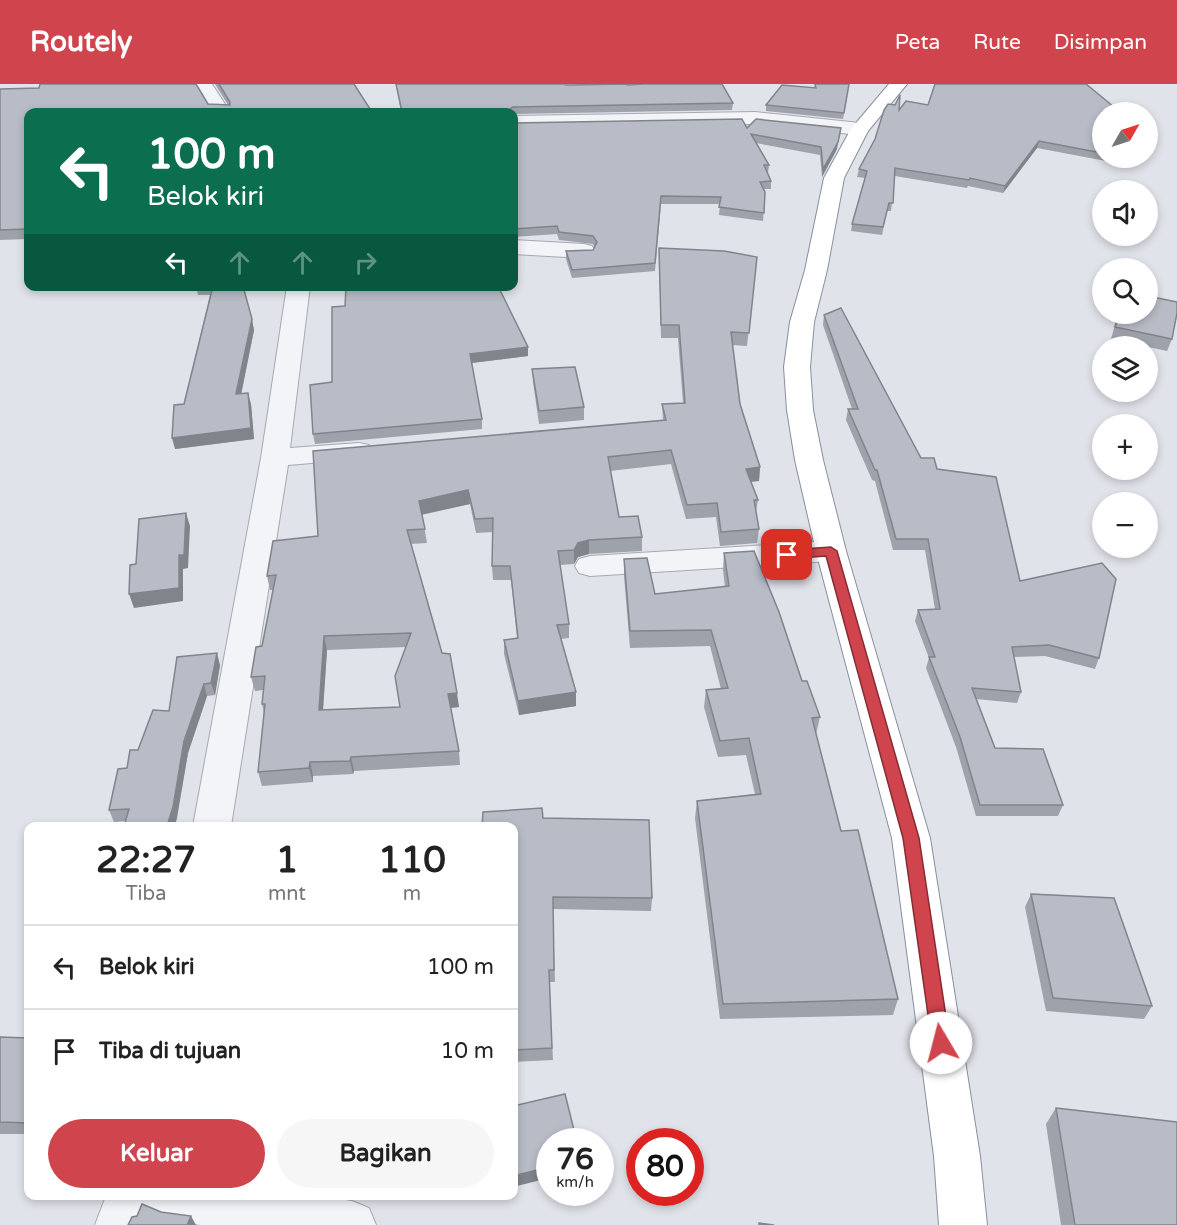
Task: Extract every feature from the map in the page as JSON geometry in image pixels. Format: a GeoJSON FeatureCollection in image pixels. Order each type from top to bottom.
{"type":"FeatureCollection","features":[{"type":"Feature","properties":{"kind":"highway"},"geometry":{"type":"LineString","coordinates":[[898,84],[860,129],[834,178],[816,270],[802,322],[797,366],[800,410],[809,460],[831,551],[911,838],[957,1156],[963,1225]]}},
{"type":"Feature","properties":{"kind":"street"},"geometry":{"type":"LineString","coordinates":[[203,84],[218,108]]}},
{"type":"Feature","properties":{"kind":"street"},"geometry":{"type":"LineString","coordinates":[[518,122],[755,118],[860,129]]}},
{"type":"Feature","properties":{"kind":"street"},"geometry":{"type":"LineString","coordinates":[[518,247],[584,251]]}},
{"type":"Feature","properties":{"kind":"street"},"geometry":{"type":"LineString","coordinates":[[213,822],[275,458],[299,291]]}},
{"type":"Feature","properties":{"kind":"street"},"geometry":{"type":"LineString","coordinates":[[275,458],[379,449]]}},
{"type":"Feature","properties":{"kind":"street"},"geometry":{"type":"LineString","coordinates":[[590,566],[831,551]]}},
{"type":"Feature","properties":{"kind":"street"},"geometry":{"type":"LineString","coordinates":[[119,1225],[128,1200]]}},
{"type":"Feature","properties":{"kind":"street"},"geometry":{"type":"LineString","coordinates":[[193,1200],[352,1225]]}},
{"type":"Feature","properties":{"kind":"building"},"geometry":{"type":"Polygon","coordinates":[[[40,84],[196,84],[208,104],[230,105],[219,84],[354,84],[369,108],[24,108],[24,229],[0,230],[0,89],[39,88],[40,84]]]}},
{"type":"Feature","properties":{"kind":"building"},"geometry":{"type":"Polygon","coordinates":[[[396,84],[722,84],[733,103],[512,108],[401,108],[396,84]]]}},
{"type":"Feature","properties":{"kind":"building"},"geometry":{"type":"Polygon","coordinates":[[[815,84],[849,84],[844,113],[766,105],[782,85],[816,88],[815,84]]]}},
{"type":"Feature","properties":{"kind":"building"},"geometry":{"type":"Polygon","coordinates":[[[935,84],[1086,84],[1108,102],[1092,102],[1092,151],[1039,141],[1005,186],[970,178],[969,180],[895,168],[893,203],[889,203],[883,227],[852,224],[867,171],[859,169],[875,139],[884,110],[888,104],[895,105],[900,95],[899,110],[906,101],[928,105],[935,84]]]}},
{"type":"Feature","properties":{"kind":"building"},"geometry":{"type":"Polygon","coordinates":[[[742,119],[747,128],[756,119],[841,128],[838,142],[823,169],[821,147],[751,134],[769,165],[764,165],[771,181],[760,182],[765,192],[764,213],[719,207],[721,197],[661,196],[655,263],[572,270],[566,251],[593,250],[597,242],[593,236],[559,232],[557,226],[518,229],[518,123],[742,119]]]}},
{"type":"Feature","properties":{"kind":"building"},"geometry":{"type":"Polygon","coordinates":[[[659,248],[724,251],[757,257],[749,333],[731,332],[740,404],[760,467],[746,469],[758,500],[754,500],[759,529],[721,532],[717,503],[687,505],[671,450],[608,457],[619,517],[638,516],[642,537],[589,540],[578,543],[574,550],[558,551],[569,624],[557,625],[576,692],[518,701],[504,640],[518,638],[510,566],[492,566],[493,518],[475,519],[468,490],[419,501],[425,529],[407,530],[442,653],[450,654],[457,693],[448,694],[459,751],[351,757],[350,761],[310,762],[309,768],[258,772],[265,704],[262,704],[265,676],[251,677],[256,647],[262,646],[276,575],[267,576],[273,541],[318,536],[313,451],[666,420],[662,404],[685,403],[679,325],[661,325],[659,248]],[[411,633],[324,636],[319,710],[400,707],[395,676],[411,633]]]}},
{"type":"Feature","properties":{"kind":"building"},"geometry":{"type":"Polygon","coordinates":[[[212,291],[244,291],[252,319],[236,394],[248,393],[251,428],[172,438],[174,405],[184,404],[212,291]]]}},
{"type":"Feature","properties":{"kind":"building"},"geometry":{"type":"Polygon","coordinates":[[[346,291],[500,291],[528,347],[470,354],[482,419],[313,434],[310,385],[332,382],[332,307],[345,306],[346,291]]]}},
{"type":"Feature","properties":{"kind":"building"},"geometry":{"type":"Polygon","coordinates":[[[1158,298],[1177,302],[1172,339],[1115,327],[1116,324],[1158,324],[1158,298]]]}},
{"type":"Feature","properties":{"kind":"building"},"geometry":{"type":"Polygon","coordinates":[[[841,308],[921,458],[934,458],[937,469],[996,477],[1020,581],[1102,563],[1116,579],[1099,658],[1049,645],[1012,647],[1021,692],[972,688],[995,748],[1043,749],[1063,805],[980,805],[960,737],[929,657],[935,657],[918,610],[940,609],[928,539],[896,539],[877,470],[875,470],[848,409],[858,409],[824,315],[841,308]]]}},
{"type":"Feature","properties":{"kind":"building"},"geometry":{"type":"Polygon","coordinates":[[[575,367],[584,407],[539,411],[532,369],[575,367]]]}},
{"type":"Feature","properties":{"kind":"building"},"geometry":{"type":"Polygon","coordinates":[[[186,513],[184,555],[179,555],[179,588],[129,594],[130,565],[136,564],[139,519],[186,513]]]}},
{"type":"Feature","properties":{"kind":"building"},"geometry":{"type":"Polygon","coordinates":[[[754,551],[779,612],[802,681],[807,681],[820,717],[812,718],[841,831],[858,830],[898,999],[723,1004],[697,801],[761,794],[749,738],[720,741],[706,690],[728,688],[711,630],[630,631],[624,559],[647,558],[655,594],[729,586],[724,553],[754,551]]]}},
{"type":"Feature","properties":{"kind":"building"},"geometry":{"type":"Polygon","coordinates":[[[217,653],[211,683],[204,684],[184,741],[173,807],[168,822],[125,822],[129,809],[109,810],[118,769],[127,768],[130,750],[138,750],[153,710],[169,711],[177,657],[217,653]]]}},
{"type":"Feature","properties":{"kind":"building"},"geometry":{"type":"Polygon","coordinates":[[[542,808],[543,818],[649,820],[652,898],[553,897],[554,970],[549,970],[552,1048],[518,1050],[518,822],[482,822],[483,812],[542,808]]]}},
{"type":"Feature","properties":{"kind":"building"},"geometry":{"type":"Polygon","coordinates":[[[1031,894],[1114,898],[1152,1006],[1053,998],[1031,894]]]}},
{"type":"Feature","properties":{"kind":"building"},"geometry":{"type":"Polygon","coordinates":[[[0,1037],[24,1038],[24,1123],[0,1122],[0,1037]]]}},
{"type":"Feature","properties":{"kind":"building"},"geometry":{"type":"Polygon","coordinates":[[[565,1094],[574,1128],[536,1128],[536,1170],[518,1175],[518,1105],[565,1094]]]}},
{"type":"Feature","properties":{"kind":"building"},"geometry":{"type":"Polygon","coordinates":[[[1056,1108],[1177,1122],[1177,1225],[1075,1225],[1056,1108]]]}},
{"type":"Feature","properties":{"kind":"building"},"geometry":{"type":"Polygon","coordinates":[[[142,1204],[161,1212],[191,1216],[187,1225],[128,1225],[132,1217],[137,1216],[142,1204]]]}},
{"type":"Feature","properties":{"kind":"route"},"geometry":{"type":"LineString","coordinates":[[787,555],[831,551],[911,838],[941,1043]]}}]}
